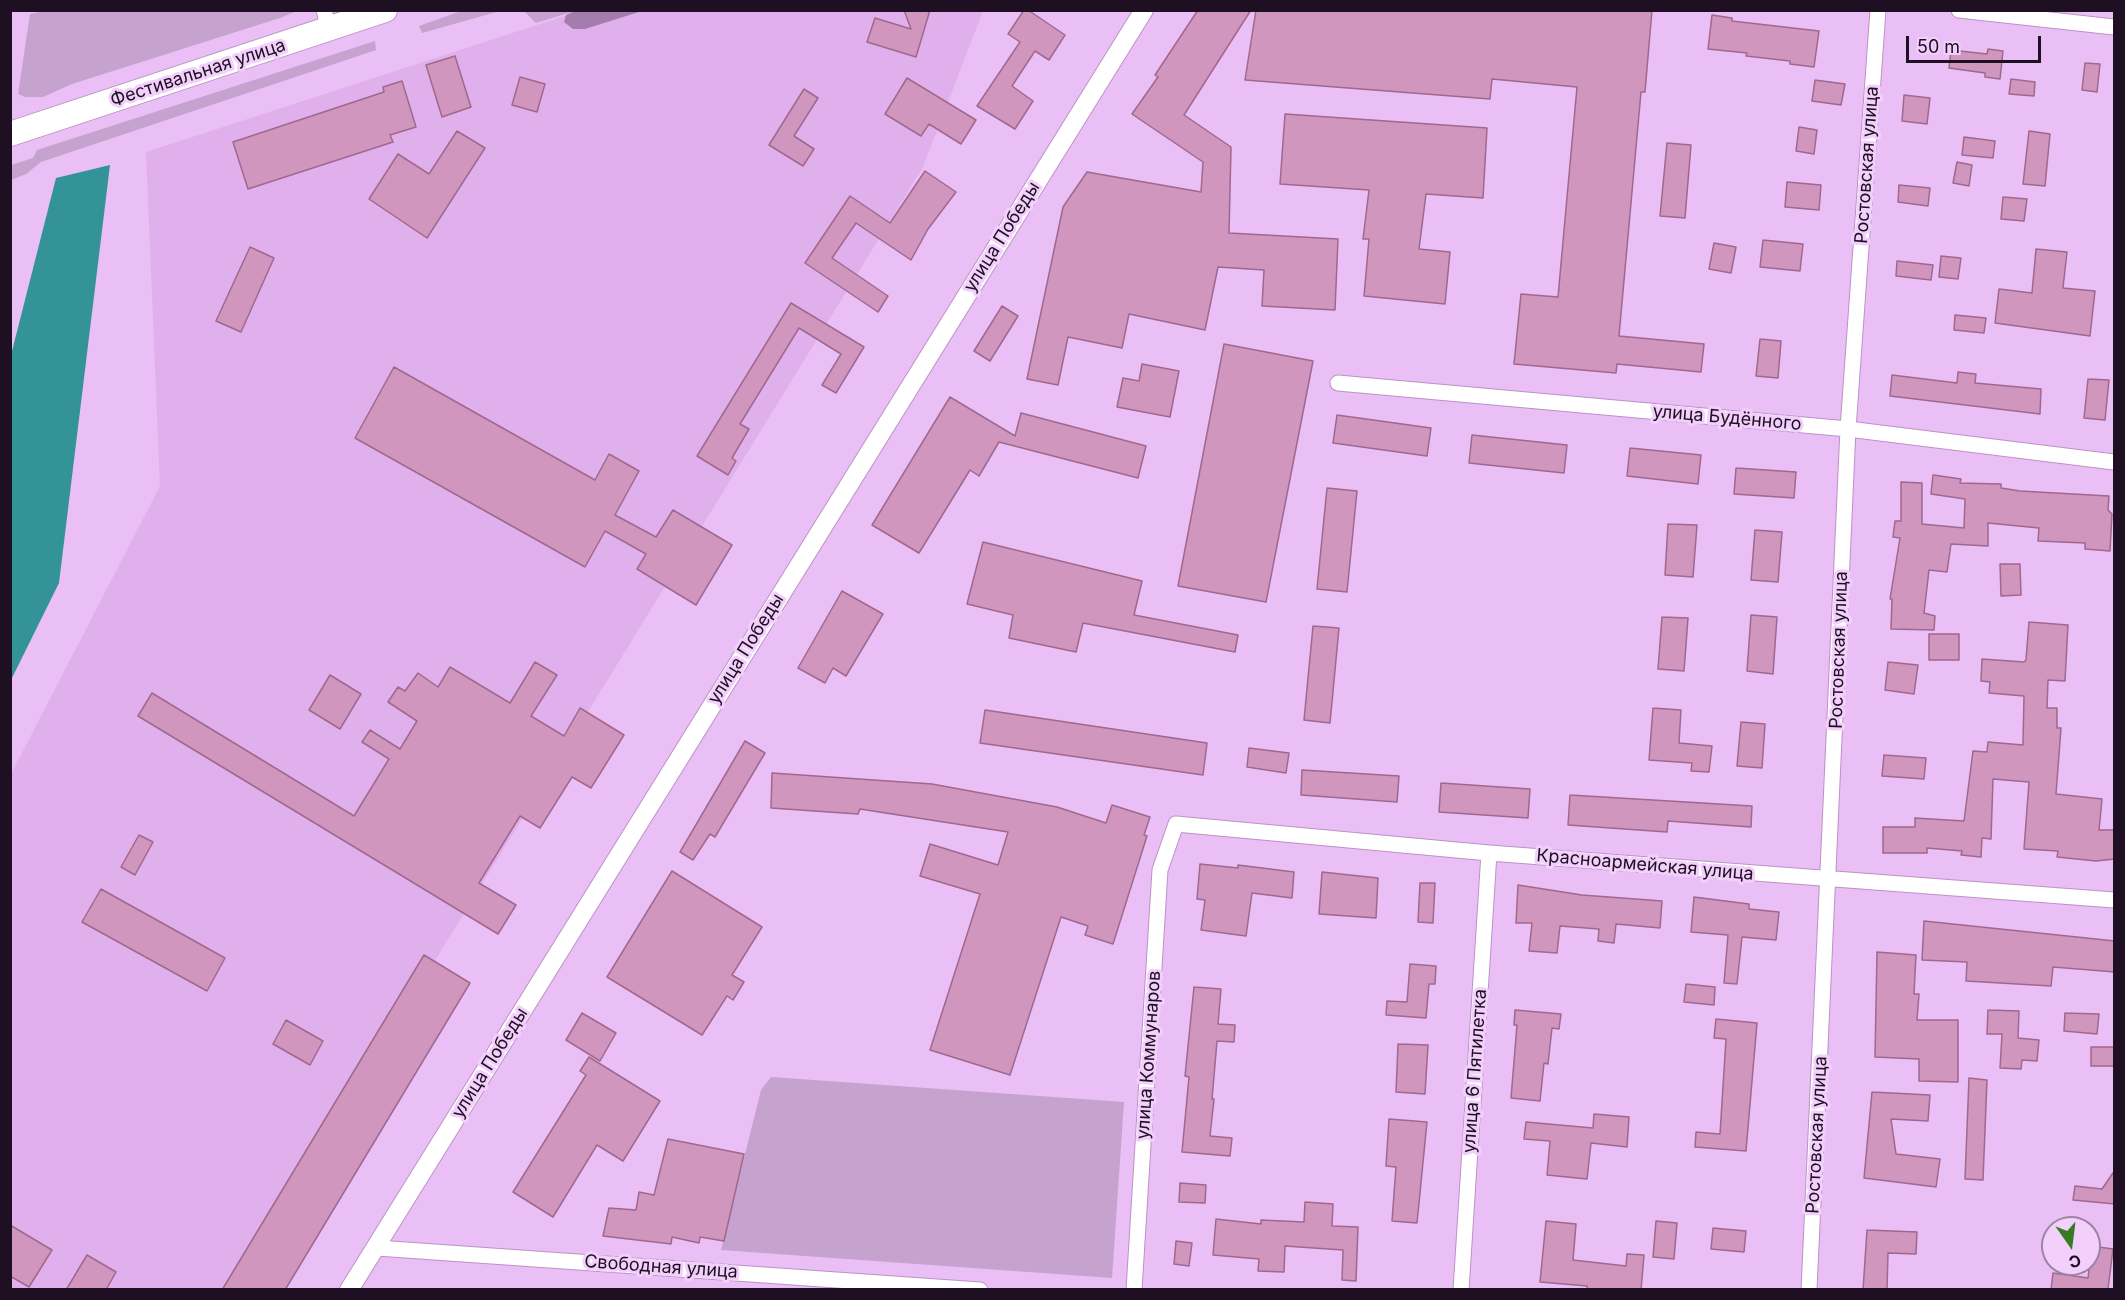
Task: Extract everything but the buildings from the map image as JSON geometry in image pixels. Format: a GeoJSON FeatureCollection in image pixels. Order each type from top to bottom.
{"type":"FeatureCollection","features":[{"type":"Feature","properties":{"kind":"main road","name":"Фестивальная улица"},"geometry":{"type":"LineString","coordinates":[[10,134],[326,20],[385,10]]}},
{"type":"Feature","properties":{"kind":"street","name":"улица Победы"},"geometry":{"type":"LineString","coordinates":[[350,1290],[1144,10]]}},
{"type":"Feature","properties":{"kind":"street","name":"Ростовская улица"},"geometry":{"type":"LineString","coordinates":[[1809,1290],[1848,429],[1878,10]]}},
{"type":"Feature","properties":{"kind":"street"},"geometry":{"type":"LineString","coordinates":[[1959,10],[2115,27]]}},
{"type":"Feature","properties":{"kind":"street","name":"улица Будённого"},"geometry":{"type":"LineString","coordinates":[[1338,383],[1848,429],[2115,462]]}},
{"type":"Feature","properties":{"kind":"street","name":"Красноармейская улица"},"geometry":{"type":"LineString","coordinates":[[1176,824],[1489,853],[2115,900]]}},
{"type":"Feature","properties":{"kind":"street","name":"улица Коммунаров"},"geometry":{"type":"LineString","coordinates":[[1134,1290],[1160,870],[1176,824]]}},
{"type":"Feature","properties":{"kind":"street","name":"улица 6 Пятилетка"},"geometry":{"type":"LineString","coordinates":[[1461,1290],[1489,853]]}},
{"type":"Feature","properties":{"kind":"street","name":"Свободная улица"},"geometry":{"type":"LineString","coordinates":[[377,1248],[980,1290]]}},
{"type":"Feature","properties":{"kind":"shaded area"},"geometry":{"type":"Polygon","coordinates":[[[464,10],[500,11],[422,33],[419,26],[464,10]]]}},
{"type":"Feature","properties":{"kind":"shaded area"},"geometry":{"type":"Polygon","coordinates":[[[577,10],[642,11],[585,29],[573,29],[564,22],[566,15],[577,10]]]}},
{"type":"Feature","properties":{"kind":"shaded area"},"geometry":{"type":"Polygon","coordinates":[[[45,11],[297,11],[72,84],[43,97],[25,97],[18,94],[30,14],[45,11]]]}},
{"type":"Feature","properties":{"kind":"shaded area"},"geometry":{"type":"Polygon","coordinates":[[[524,11],[575,11],[536,23],[524,11]]]}},
{"type":"Feature","properties":{"kind":"shaded area"},"geometry":{"type":"Polygon","coordinates":[[[580,11],[983,11],[923,167],[233,1289],[11,1289],[10,776],[160,486],[146,152],[580,11]]]}},
{"type":"Feature","properties":{"kind":"shaded area"},"geometry":{"type":"Polygon","coordinates":[[[375,41],[376,50],[41,162],[26,174],[11,180],[11,165],[33,158],[37,150],[375,41]]]}},
{"type":"Feature","properties":{"kind":"shaded area"},"geometry":{"type":"Polygon","coordinates":[[[110,165],[59,583],[11,680],[11,355],[56,178],[110,165]]]}},
{"type":"Feature","properties":{"kind":"shaded area"},"geometry":{"type":"Polygon","coordinates":[[[771,1077],[1124,1102],[1112,1278],[721,1250],[761,1090],[771,1077]]]}}]}
